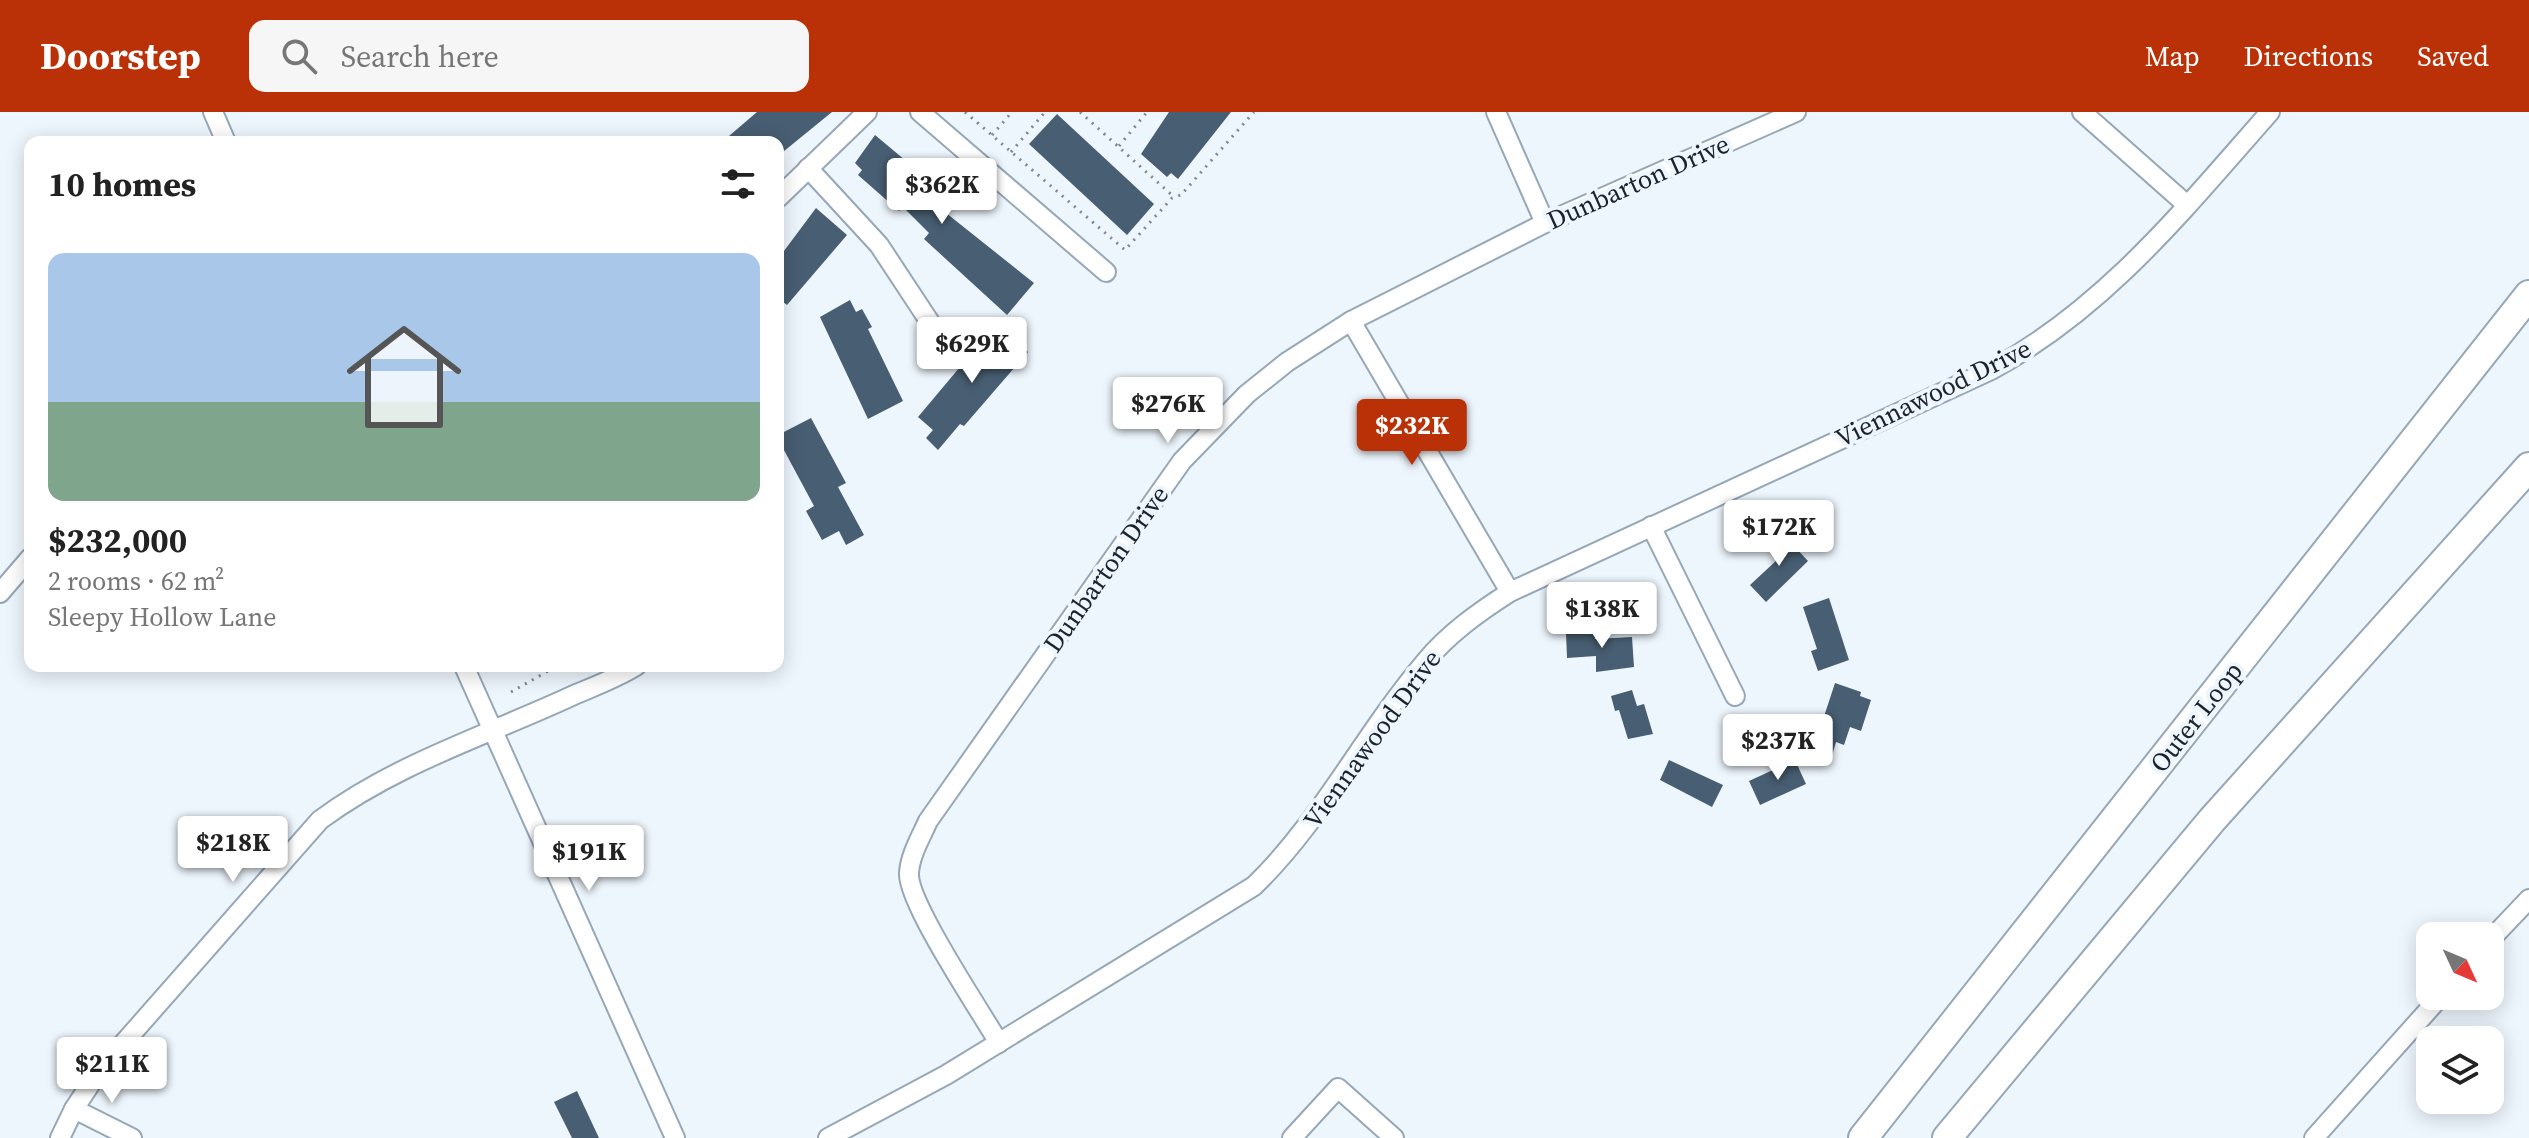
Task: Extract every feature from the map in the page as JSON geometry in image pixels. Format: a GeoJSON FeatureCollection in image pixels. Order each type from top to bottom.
{"type":"FeatureCollection","features":[{"type":"Feature","properties":{"kind":"highway","name":"Outer Loop"},"geometry":{"type":"LineString","coordinates":[[1863,1138],[2529,295]]}},
{"type":"Feature","properties":{"kind":"highway"},"geometry":{"type":"LineString","coordinates":[[1947,1138],[2212,820],[2529,467]]}},
{"type":"Feature","properties":{"kind":"street"},"geometry":{"type":"LineString","coordinates":[[213,112],[223,136]]}},
{"type":"Feature","properties":{"kind":"street"},"geometry":{"type":"LineString","coordinates":[[784,192],[867,112]]}},
{"type":"Feature","properties":{"kind":"street"},"geometry":{"type":"LineString","coordinates":[[920,112],[1106,272]]}},
{"type":"Feature","properties":{"kind":"street"},"geometry":{"type":"LineString","coordinates":[[1496,112],[1545,223]]}},
{"type":"Feature","properties":{"kind":"street","name":"Dunbarton Drive"},"geometry":{"type":"LineString","coordinates":[[999,1043],[916,903],[909,875],[928,821],[1182,461],[1247,394],[1287,362],[1351,321],[1545,223],[1796,112]]}},
{"type":"Feature","properties":{"kind":"street"},"geometry":{"type":"LineString","coordinates":[[2082,112],[2187,205]]}},
{"type":"Feature","properties":{"kind":"street","name":"Viennawood Drive"},"geometry":{"type":"LineString","coordinates":[[828,1138],[885,1110],[999,1043],[1254,886],[1295,844],[1426,660],[1476,614],[1510,592],[2011,360],[2050,335],[2119,279],[2270,112]]}},
{"type":"Feature","properties":{"kind":"street"},"geometry":{"type":"LineString","coordinates":[[808,168],[879,245],[935,330]]}},
{"type":"Feature","properties":{"kind":"street"},"geometry":{"type":"LineString","coordinates":[[1351,321],[1510,592]]}},
{"type":"Feature","properties":{"kind":"street"},"geometry":{"type":"LineString","coordinates":[[1651,526],[1735,696]]}},
{"type":"Feature","properties":{"kind":"street"},"geometry":{"type":"LineString","coordinates":[[0,593],[24,565]]}},
{"type":"Feature","properties":{"kind":"street"},"geometry":{"type":"LineString","coordinates":[[467,672],[675,1138]]}},
{"type":"Feature","properties":{"kind":"street"},"geometry":{"type":"LineString","coordinates":[[60,1138],[74,1109],[99,1071],[320,820],[357,792],[393,773],[494,732],[623,672]]}},
{"type":"Feature","properties":{"kind":"street"},"geometry":{"type":"LineString","coordinates":[[2504,925],[2529,899]]}},
{"type":"Feature","properties":{"kind":"street"},"geometry":{"type":"LineString","coordinates":[[2314,1138],[2428,1010]]}},
{"type":"Feature","properties":{"kind":"street"},"geometry":{"type":"LineString","coordinates":[[1292,1138],[1338,1088],[1394,1138]]}},
{"type":"Feature","properties":{"kind":"street"},"geometry":{"type":"LineString","coordinates":[[74,1109],[132,1138]]}},
{"type":"Feature","properties":{"kind":"path"},"geometry":{"type":"LineString","coordinates":[[965,112],[1125,250],[1174,197],[1181,195],[1254,112]]}},
{"type":"Feature","properties":{"kind":"path"},"geometry":{"type":"LineString","coordinates":[[992,135],[1012,112]]}},
{"type":"Feature","properties":{"kind":"path"},"geometry":{"type":"LineString","coordinates":[[1011,152],[1045,112]]}},
{"type":"Feature","properties":{"kind":"path"},"geometry":{"type":"LineString","coordinates":[[1080,112],[1174,197]]}},
{"type":"Feature","properties":{"kind":"path"},"geometry":{"type":"LineString","coordinates":[[1119,146],[1147,112]]}},
{"type":"Feature","properties":{"kind":"path"},"geometry":{"type":"LineString","coordinates":[[511,692],[546,672]]}},
{"type":"Feature","properties":{"kind":"building"},"geometry":{"type":"Polygon","coordinates":[[[757,112],[832,112],[784,151],[784,136],[729,136],[757,112]]]}},
{"type":"Feature","properties":{"kind":"building"},"geometry":{"type":"Polygon","coordinates":[[[1169,112],[1231,112],[1178,179],[1171,173],[1167,177],[1141,154],[1169,112]]]}},
{"type":"Feature","properties":{"kind":"building"},"geometry":{"type":"Polygon","coordinates":[[[1057,114],[1154,204],[1127,235],[1029,144],[1057,114]]]}},
{"type":"Feature","properties":{"kind":"building"},"geometry":{"type":"Polygon","coordinates":[[[875,135],[936,186],[926,197],[1034,283],[1007,315],[924,239],[929,233],[903,207],[899,211],[858,175],[862,170],[855,163],[875,135]]]}},
{"type":"Feature","properties":{"kind":"building"},"geometry":{"type":"Polygon","coordinates":[[[816,208],[847,235],[787,305],[784,303],[784,251],[816,208]]]}},
{"type":"Feature","properties":{"kind":"building"},"geometry":{"type":"Polygon","coordinates":[[[850,300],[856,312],[862,309],[872,327],[868,329],[903,401],[868,419],[820,317],[850,300]]]}},
{"type":"Feature","properties":{"kind":"building"},"geometry":{"type":"Polygon","coordinates":[[[996,324],[1028,352],[964,426],[960,424],[938,450],[926,438],[933,430],[918,417],[996,324]]]}},
{"type":"Feature","properties":{"kind":"building"},"geometry":{"type":"Polygon","coordinates":[[[811,418],[846,483],[838,487],[864,535],[846,545],[839,531],[822,540],[806,511],[814,506],[784,450],[784,432],[811,418]]]}},
{"type":"Feature","properties":{"kind":"building"},"geometry":{"type":"Polygon","coordinates":[[[1783,534],[1808,561],[1766,602],[1750,585],[1778,559],[1768,548],[1783,534]]]}},
{"type":"Feature","properties":{"kind":"building"},"geometry":{"type":"Polygon","coordinates":[[[1829,598],[1849,660],[1818,671],[1811,651],[1817,649],[1803,607],[1829,598]]]}},
{"type":"Feature","properties":{"kind":"building"},"geometry":{"type":"Polygon","coordinates":[[[1595,632],[1595,639],[1632,637],[1634,667],[1596,672],[1596,656],[1567,658],[1566,633],[1595,632]]]}},
{"type":"Feature","properties":{"kind":"building"},"geometry":{"type":"Polygon","coordinates":[[[1835,683],[1861,692],[1860,696],[1871,700],[1861,731],[1850,727],[1844,745],[1836,742],[1830,762],[1811,756],[1835,683]]]}},
{"type":"Feature","properties":{"kind":"building"},"geometry":{"type":"Polygon","coordinates":[[[1632,690],[1637,706],[1644,704],[1653,734],[1628,739],[1611,696],[1632,690]]]}},
{"type":"Feature","properties":{"kind":"building"},"geometry":{"type":"Polygon","coordinates":[[[1669,760],[1723,785],[1712,807],[1660,780],[1669,760]]]}},
{"type":"Feature","properties":{"kind":"building"},"geometry":{"type":"Polygon","coordinates":[[[1795,760],[1806,784],[1760,805],[1749,781],[1795,760]]]}},
{"type":"Feature","properties":{"kind":"building"},"geometry":{"type":"Polygon","coordinates":[[[577,1091],[599,1138],[572,1138],[554,1102],[577,1091]]]}}]}
